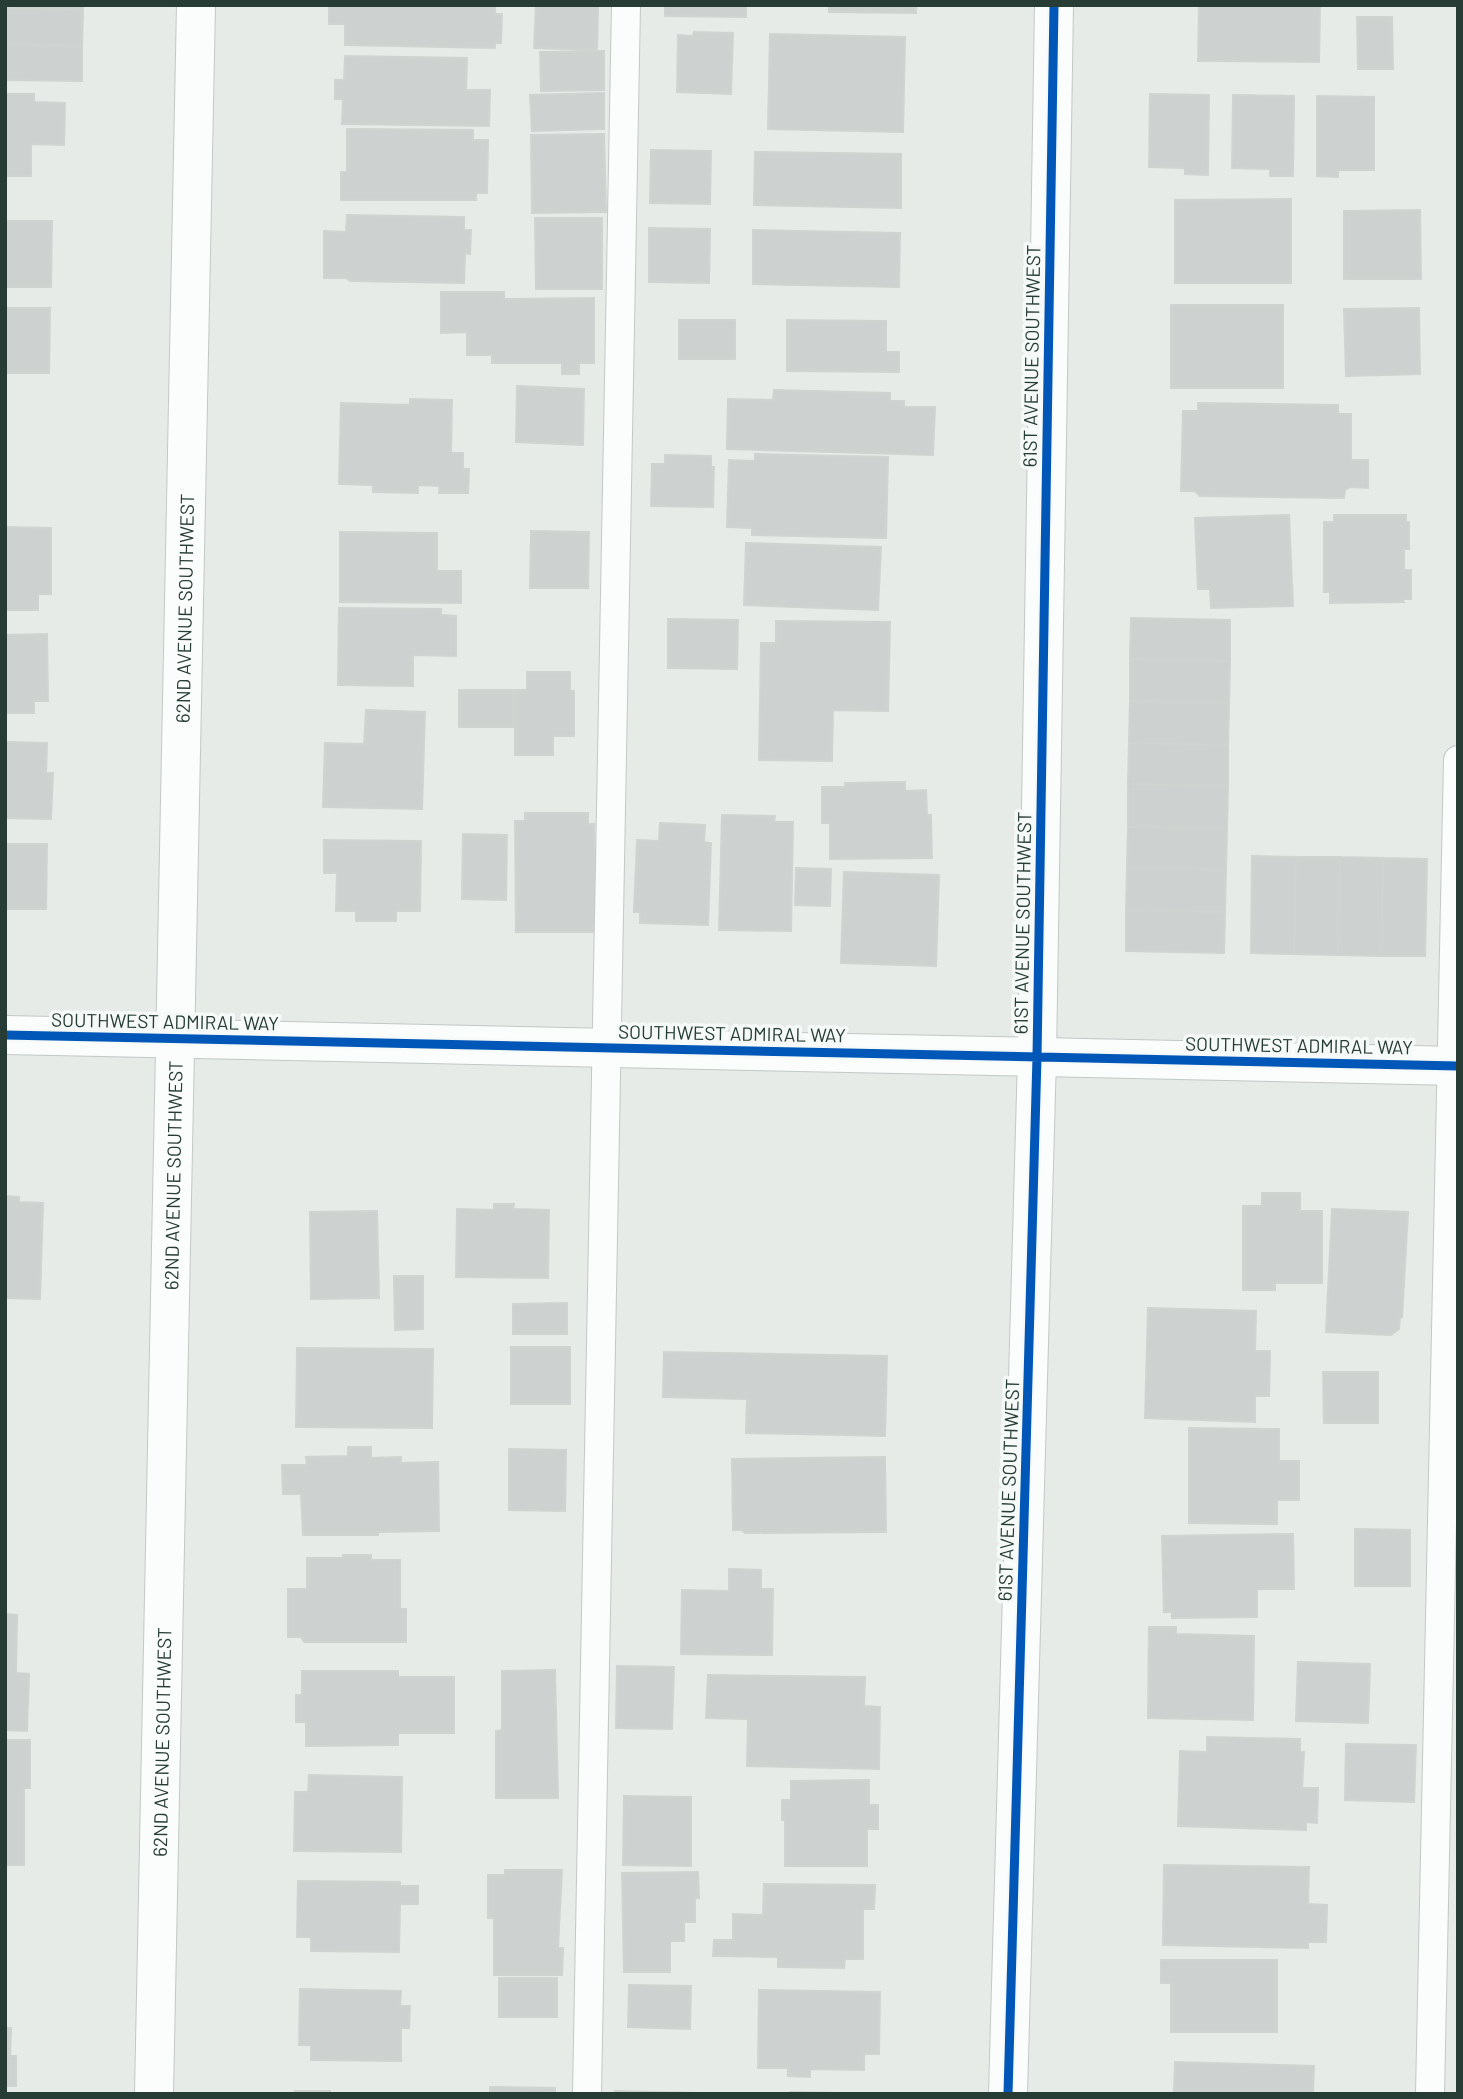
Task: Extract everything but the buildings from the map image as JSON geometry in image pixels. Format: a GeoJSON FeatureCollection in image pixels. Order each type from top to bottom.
{"type":"FeatureCollection","features":[{"type":"Feature","properties":{"kind":"street","name":"62ND AVENUE SOUTHWEST"},"geometry":{"type":"LineString","coordinates":[[154,2094],[195,5]]}},
{"type":"Feature","properties":{"kind":"street","name":"61ST AVENUE SOUTHWEST"},"geometry":{"type":"LineString","coordinates":[[1008,2094],[1037,1057],[1054,5]]}},
{"type":"Feature","properties":{"kind":"street","name":"SOUTHWEST ADMIRAL WAY"},"geometry":{"type":"LineString","coordinates":[[5,1035],[1454,1066]]}},
{"type":"Feature","properties":{"kind":"lane"},"geometry":{"type":"LineString","coordinates":[[587,2094],[626,5]]}},
{"type":"Feature","properties":{"kind":"lane"},"geometry":{"type":"LineString","coordinates":[[1430,2094],[1454,1066],[1458,760]]}},
{"type":"Feature","properties":{"kind":"cycle path"},"geometry":{"type":"LineString","coordinates":[[1008,2094],[1037,1057],[1054,5]]}},
{"type":"Feature","properties":{"kind":"cycle path"},"geometry":{"type":"LineString","coordinates":[[5,1035],[1458,1066]]}}]}
